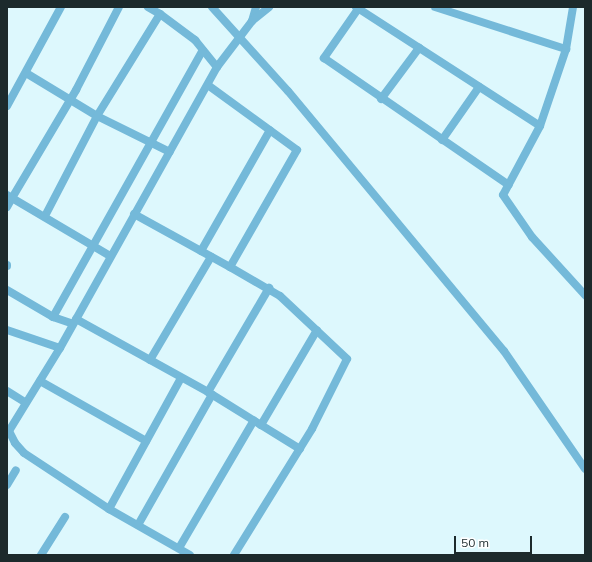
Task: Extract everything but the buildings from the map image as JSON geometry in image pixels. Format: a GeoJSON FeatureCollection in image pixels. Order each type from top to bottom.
{"type":"FeatureCollection","features":[{"type":"Feature","properties":{"kind":"street"},"geometry":{"type":"LineString","coordinates":[[7,106],[61,7]]}},
{"type":"Feature","properties":{"kind":"street"},"geometry":{"type":"LineString","coordinates":[[7,207],[9,196],[70,99],[119,7]]}},
{"type":"Feature","properties":{"kind":"street"},"geometry":{"type":"LineString","coordinates":[[148,7],[160,14],[203,50],[217,67]]}},
{"type":"Feature","properties":{"kind":"street"},"geometry":{"type":"LineString","coordinates":[[212,7],[239,36],[504,351],[585,469]]}},
{"type":"Feature","properties":{"kind":"street"},"geometry":{"type":"LineString","coordinates":[[252,21],[256,7]]}},
{"type":"Feature","properties":{"kind":"street"},"geometry":{"type":"LineString","coordinates":[[190,555],[109,509],[24,453],[15,443],[10,431],[75,322],[110,256],[217,67],[239,36],[252,21],[269,7]]}},
{"type":"Feature","properties":{"kind":"street"},"geometry":{"type":"LineString","coordinates":[[435,7],[566,49]]}},
{"type":"Feature","properties":{"kind":"street"},"geometry":{"type":"LineString","coordinates":[[573,7],[566,49],[540,126],[503,195],[532,236],[585,296]]}},
{"type":"Feature","properties":{"kind":"street"},"geometry":{"type":"LineString","coordinates":[[509,185],[381,99],[324,58],[357,8],[540,126]]}},
{"type":"Feature","properties":{"kind":"street"},"geometry":{"type":"LineString","coordinates":[[44,216],[97,116],[160,14]]}},
{"type":"Feature","properties":{"kind":"street"},"geometry":{"type":"LineString","coordinates":[[381,99],[419,48]]}},
{"type":"Feature","properties":{"kind":"street"},"geometry":{"type":"LineString","coordinates":[[53,317],[93,244],[153,143],[203,50]]}},
{"type":"Feature","properties":{"kind":"street"},"geometry":{"type":"LineString","coordinates":[[26,73],[97,116],[170,152]]}},
{"type":"Feature","properties":{"kind":"street"},"geometry":{"type":"LineString","coordinates":[[208,85],[297,150],[230,267]]}},
{"type":"Feature","properties":{"kind":"street"},"geometry":{"type":"LineString","coordinates":[[442,140],[479,87]]}},
{"type":"Feature","properties":{"kind":"street"},"geometry":{"type":"LineString","coordinates":[[201,252],[270,130]]}},
{"type":"Feature","properties":{"kind":"street"},"geometry":{"type":"LineString","coordinates":[[9,196],[93,244],[110,256]]}},
{"type":"Feature","properties":{"kind":"street"},"geometry":{"type":"LineString","coordinates":[[134,214],[269,288],[317,330],[346,359],[300,449],[234,555]]}},
{"type":"Feature","properties":{"kind":"street"},"geometry":{"type":"LineString","coordinates":[[150,360],[211,257]]}},
{"type":"Feature","properties":{"kind":"street"},"geometry":{"type":"LineString","coordinates":[[138,525],[269,288]]}},
{"type":"Feature","properties":{"kind":"street"},"geometry":{"type":"LineString","coordinates":[[7,290],[53,317],[75,322],[150,360],[254,420],[300,449]]}},
{"type":"Feature","properties":{"kind":"street"},"geometry":{"type":"LineString","coordinates":[[7,330],[60,348]]}},
{"type":"Feature","properties":{"kind":"street"},"geometry":{"type":"LineString","coordinates":[[261,425],[317,330]]}},
{"type":"Feature","properties":{"kind":"street"},"geometry":{"type":"LineString","coordinates":[[109,509],[181,378]]}},
{"type":"Feature","properties":{"kind":"street"},"geometry":{"type":"LineString","coordinates":[[40,381],[146,441]]}},
{"type":"Feature","properties":{"kind":"street"},"geometry":{"type":"LineString","coordinates":[[7,390],[26,403]]}},
{"type":"Feature","properties":{"kind":"street"},"geometry":{"type":"LineString","coordinates":[[179,548],[254,420]]}},
{"type":"Feature","properties":{"kind":"street"},"geometry":{"type":"LineString","coordinates":[[7,485],[16,470]]}},
{"type":"Feature","properties":{"kind":"street"},"geometry":{"type":"LineString","coordinates":[[41,555],[65,517]]}}]}
